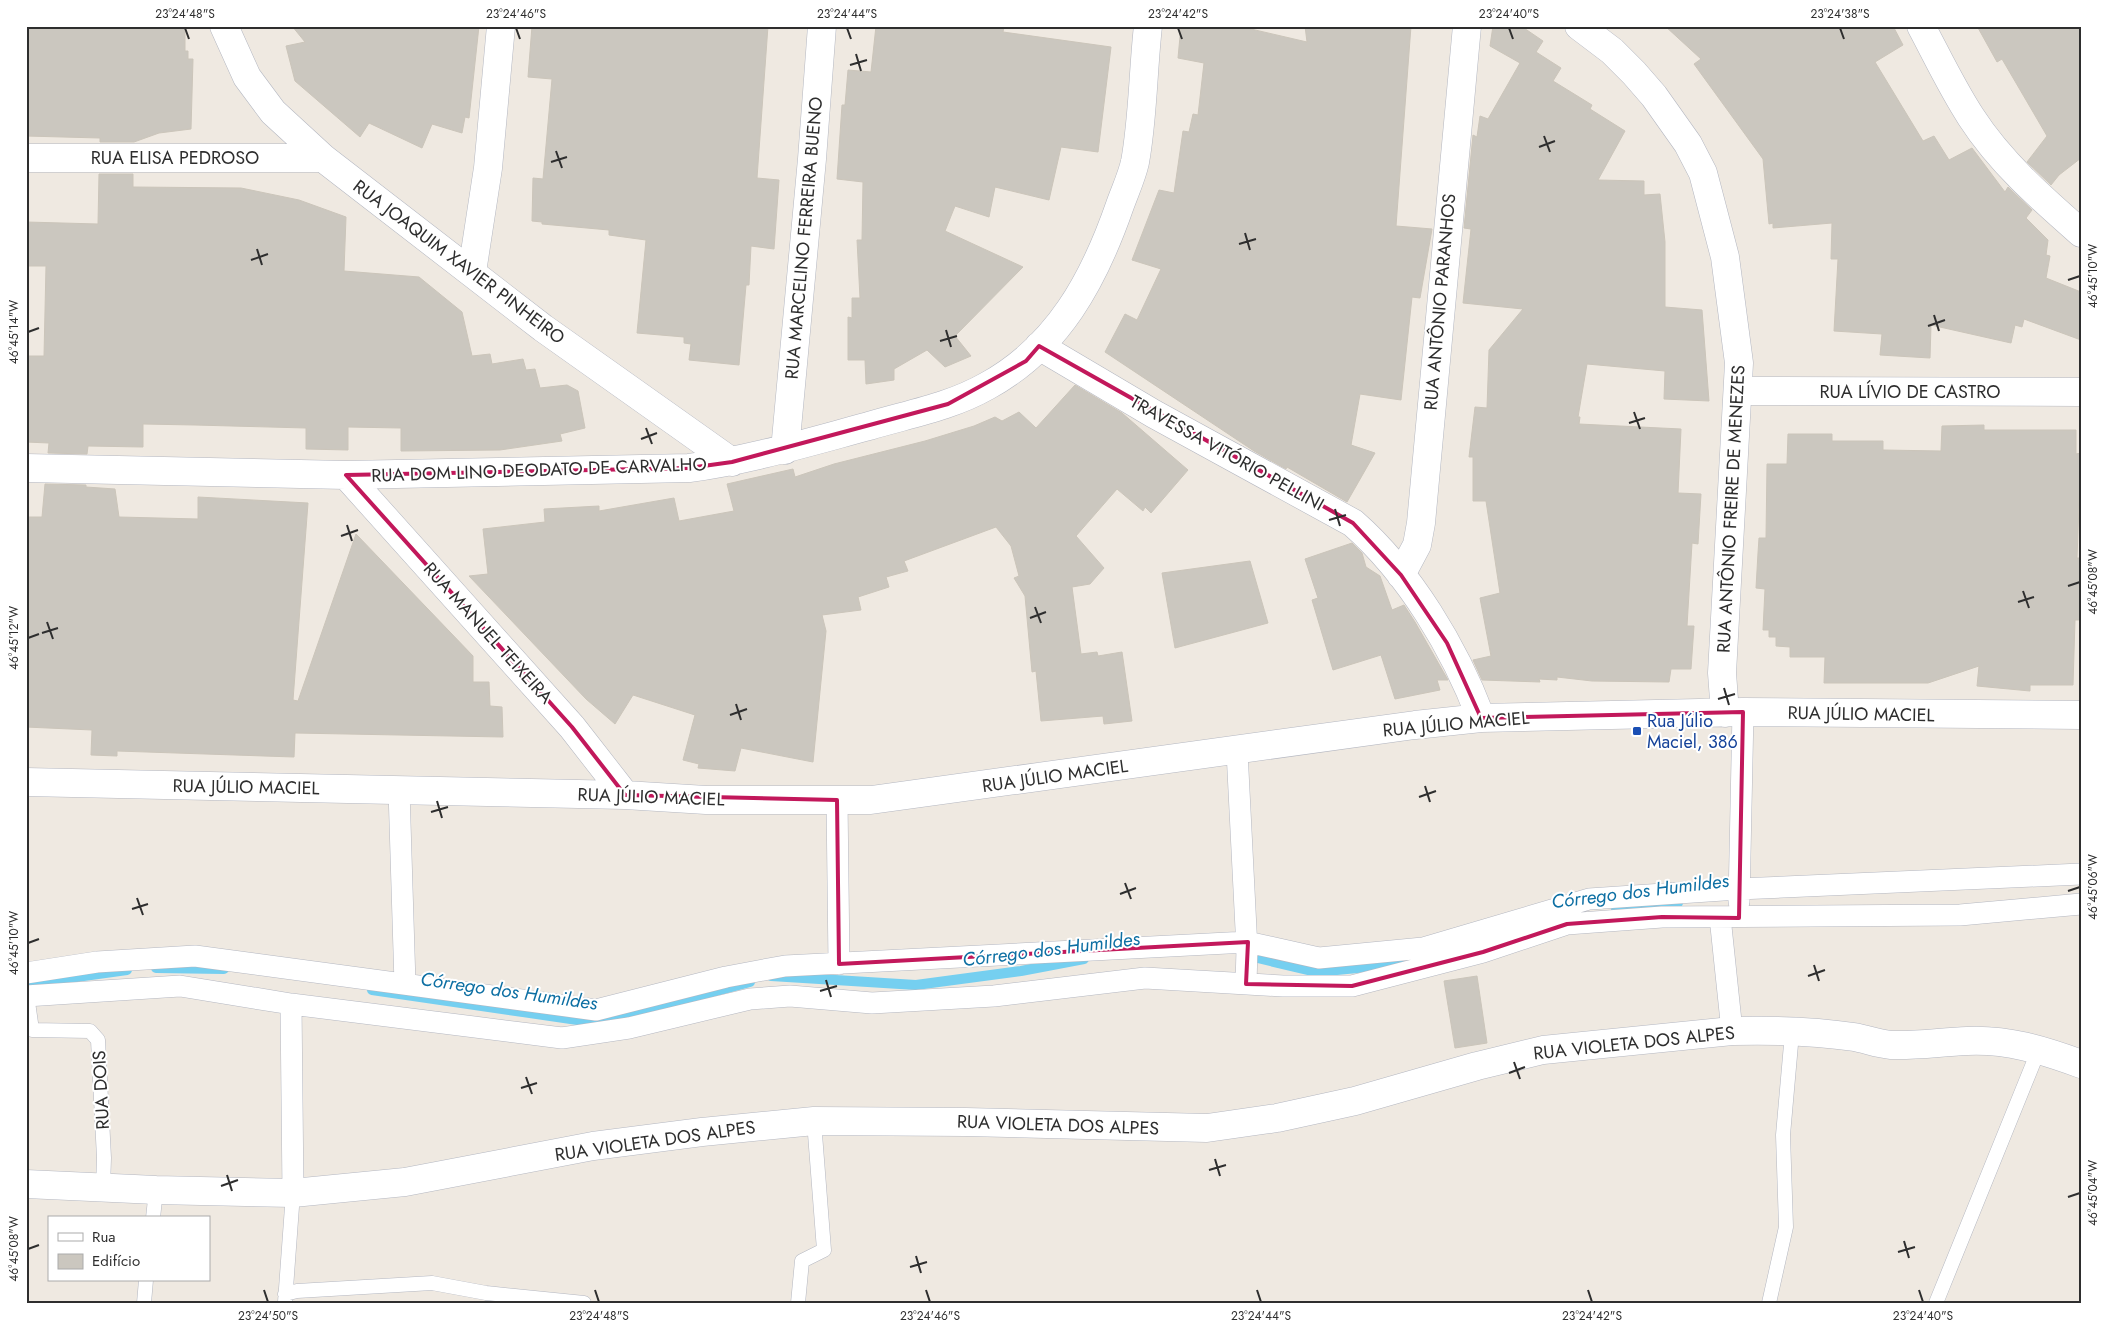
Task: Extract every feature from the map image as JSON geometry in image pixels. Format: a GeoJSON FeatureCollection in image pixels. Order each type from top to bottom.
{"type":"FeatureCollection","features":[{"type":"Feature","properties":{"kind":"street","name":"RUA JOAQUIM XAVIER PINHEIRO"},"geometry":{"type":"LineString","coordinates":[[224,26],[247,77],[273,112],[323,158],[543,328],[666,413],[732,462]]}},
{"type":"Feature","properties":{"kind":"street"},"geometry":{"type":"LineString","coordinates":[[472,272],[488,168],[502,26]]}},
{"type":"Feature","properties":{"kind":"street","name":"RUA MARCELINO FERREIRA BUENO"},"geometry":{"type":"LineString","coordinates":[[785,450],[812,159],[822,26]]}},
{"type":"Feature","properties":{"kind":"street","name":"RUA DOM LINO DEODATO DE CARVALHO"},"geometry":{"type":"LineString","coordinates":[[26,468],[346,475],[688,468],[732,462],[785,450],[948,404],[987,386],[1026,362],[1061,322],[1089,282],[1109,236],[1134,163],[1148,26]]}},
{"type":"Feature","properties":{"kind":"street","name":"RUA ANTÔNIO PARANHOS"},"geometry":{"type":"LineString","coordinates":[[1401,575],[1416,545],[1421,523],[1467,26]]}},
{"type":"Feature","properties":{"kind":"street","name":"RUA ANTÔNIO FREIRE DE MENEZES"},"geometry":{"type":"LineString","coordinates":[[1578,26],[1612,51],[1654,96],[1688,144],[1703,173],[1725,257],[1739,363],[1739,391],[1722,673],[1734,712]]}},
{"type":"Feature","properties":{"kind":"street"},"geometry":{"type":"LineString","coordinates":[[1921,26],[1971,117],[2003,159],[2042,199],[2081,233]]}},
{"type":"Feature","properties":{"kind":"street","name":"RUA ELISA PEDROSO"},"geometry":{"type":"LineString","coordinates":[[26,158],[323,158]]}},
{"type":"Feature","properties":{"kind":"street","name":"TRAVESSA VITÓRIO PELLINI"},"geometry":{"type":"LineString","coordinates":[[1039,346],[1154,414],[1353,523],[1367,535],[1401,575],[1447,643],[1471,691],[1481,718]]}},
{"type":"Feature","properties":{"kind":"street","name":"RUA LÍVIO DE CASTRO"},"geometry":{"type":"LineString","coordinates":[[1739,391],[2081,392]]}},
{"type":"Feature","properties":{"kind":"street","name":"RUA MANUEL TEIXEIRA"},"geometry":{"type":"LineString","coordinates":[[346,475],[551,703],[625,795]]}},
{"type":"Feature","properties":{"kind":"street"},"geometry":{"type":"LineString","coordinates":[[1732,1031],[1733,917],[1738,891],[1734,712]]}},
{"type":"Feature","properties":{"kind":"street","name":"RUA JÚLIO MACIEL"},"geometry":{"type":"LineString","coordinates":[[26,782],[625,795],[706,800],[872,800],[1416,725],[1481,718],[1734,712],[2081,715]]}},
{"type":"Feature","properties":{"kind":"street"},"geometry":{"type":"LineString","coordinates":[[1237,751],[1247,945],[1246,981]]}},
{"type":"Feature","properties":{"kind":"street"},"geometry":{"type":"LineString","coordinates":[[399,790],[405,984]]}},
{"type":"Feature","properties":{"kind":"street"},"geometry":{"type":"LineString","coordinates":[[837,800],[840,964]]}},
{"type":"Feature","properties":{"kind":"street"},"geometry":{"type":"LineString","coordinates":[[26,973],[97,962],[195,956],[359,980],[405,984],[596,1010],[785,966],[1247,945],[1319,958],[1423,948],[1589,899],[2081,874]]}},
{"type":"Feature","properties":{"kind":"street"},"geometry":{"type":"LineString","coordinates":[[27,995],[180,986],[291,1004],[562,1038],[629,1028],[750,999],[790,996],[872,1003],[994,996],[1145,978],[1352,986],[1483,952],[1566,924],[1662,917],[1960,915],[2081,904]]}},
{"type":"Feature","properties":{"kind":"street"},"geometry":{"type":"LineString","coordinates":[[48,971],[51,994]]}},
{"type":"Feature","properties":{"kind":"street"},"geometry":{"type":"LineString","coordinates":[[355,1011],[359,980]]}},
{"type":"Feature","properties":{"kind":"street"},"geometry":{"type":"LineString","coordinates":[[689,987],[696,1011]]}},
{"type":"Feature","properties":{"kind":"street"},"geometry":{"type":"LineString","coordinates":[[291,1004],[293,1193]]}},
{"type":"Feature","properties":{"kind":"street","name":"RUA VIOLETA DOS ALPES"},"geometry":{"type":"LineString","coordinates":[[26,1184],[156,1190],[293,1193],[406,1182],[593,1146],[702,1132],[814,1121],[966,1122],[1207,1128],[1277,1118],[1355,1101],[1477,1066],[1543,1050],[1732,1031],[1856,1037],[1885,1044],[1909,1046],[1983,1041],[2013,1042],[2081,1064]]}},
{"type":"Feature","properties":{"kind":"lane","name":"RUA DOIS"},"geometry":{"type":"LineString","coordinates":[[27,995],[32,1030],[90,1030],[98,1040],[104,1158],[103,1187]]}},
{"type":"Feature","properties":{"kind":"lane"},"geometry":{"type":"LineString","coordinates":[[1769,1303],[1786,1227],[1783,1135],[1792,1033]]}},
{"type":"Feature","properties":{"kind":"lane"},"geometry":{"type":"LineString","coordinates":[[1936,1303],[2039,1049]]}},
{"type":"Feature","properties":{"kind":"lane"},"geometry":{"type":"LineString","coordinates":[[798,1303],[802,1261],[824,1250],[814,1121]]}},
{"type":"Feature","properties":{"kind":"lane"},"geometry":{"type":"LineString","coordinates":[[153,1216],[156,1190]]}},
{"type":"Feature","properties":{"kind":"lane"},"geometry":{"type":"LineString","coordinates":[[285,1299],[293,1193]]}},
{"type":"Feature","properties":{"kind":"lane"},"geometry":{"type":"LineString","coordinates":[[144,1303],[146,1282]]}},
{"type":"Feature","properties":{"kind":"lane"},"geometry":{"type":"LineString","coordinates":[[285,1299],[297,1290],[432,1283],[486,1293],[584,1303]]}},
{"type":"Feature","properties":{"kind":"highlighted area"},"geometry":{"type":"Polygon","coordinates":[[[1039,346],[1353,523],[1401,575],[1447,643],[1481,718],[1743,712],[1739,918],[1662,917],[1567,924],[1483,952],[1352,986],[1246,984],[1248,942],[839,964],[837,800],[625,795],[572,727],[346,475],[689,468],[732,462],[948,404],[1026,361],[1039,346]]]}},
{"type":"Feature","properties":{"kind":"building"},"geometry":{"type":"Polygon","coordinates":[[[26,26],[185,26],[185,51],[188,51],[188,59],[193,59],[191,129],[159,133],[134,142],[100,142],[100,138],[26,136],[26,26]]]}},
{"type":"Feature","properties":{"kind":"building"},"geometry":{"type":"Polygon","coordinates":[[[292,26],[479,26],[469,118],[465,117],[462,133],[432,124],[422,148],[369,123],[360,137],[295,81],[286,46],[305,42],[292,26]]]}},
{"type":"Feature","properties":{"kind":"building"},"geometry":{"type":"Polygon","coordinates":[[[532,26],[768,26],[757,178],[779,180],[774,249],[751,246],[749,285],[746,285],[739,365],[689,360],[691,344],[684,343],[684,337],[637,333],[646,240],[609,235],[609,230],[542,224],[542,222],[532,221],[533,178],[543,179],[552,79],[528,77],[532,26]]]}},
{"type":"Feature","properties":{"kind":"building"},"geometry":{"type":"Polygon","coordinates":[[[876,26],[1004,26],[1003,32],[1111,47],[1098,152],[1061,147],[1049,200],[995,187],[989,217],[955,206],[945,231],[1023,267],[955,336],[971,356],[945,367],[927,350],[894,369],[894,380],[866,384],[865,360],[848,360],[848,317],[852,318],[852,298],[860,298],[857,240],[862,240],[863,182],[837,179],[842,105],[845,105],[848,70],[871,72],[876,26]]]}},
{"type":"Feature","properties":{"kind":"building"},"geometry":{"type":"Polygon","coordinates":[[[1181,26],[1238,26],[1307,42],[1305,26],[1411,26],[1396,226],[1432,229],[1420,298],[1412,297],[1401,400],[1360,394],[1351,445],[1375,453],[1347,502],[1287,467],[1286,469],[1254,451],[1105,352],[1125,314],[1137,320],[1161,269],[1132,260],[1159,190],[1174,193],[1183,131],[1189,132],[1193,114],[1198,115],[1204,63],[1178,58],[1181,26]]]}},
{"type":"Feature","properties":{"kind":"building"},"geometry":{"type":"Polygon","coordinates":[[[1493,26],[1521,26],[1543,41],[1536,52],[1561,68],[1553,81],[1592,105],[1590,109],[1625,131],[1598,180],[1644,181],[1644,195],[1660,194],[1665,242],[1665,307],[1702,310],[1709,401],[1664,399],[1665,371],[1587,364],[1578,417],[1580,417],[1579,424],[1681,429],[1678,493],[1701,494],[1698,544],[1692,543],[1687,626],[1694,626],[1691,669],[1671,669],[1669,682],[1592,681],[1557,677],[1557,680],[1539,679],[1540,682],[1482,680],[1473,660],[1491,656],[1480,598],[1500,593],[1486,501],[1473,501],[1473,457],[1469,457],[1475,407],[1487,408],[1489,350],[1523,309],[1463,303],[1471,229],[1464,228],[1473,135],[1477,137],[1480,116],[1488,119],[1520,63],[1490,46],[1493,26]]]}},
{"type":"Feature","properties":{"kind":"building"},"geometry":{"type":"Polygon","coordinates":[[[1665,26],[1893,26],[1903,45],[1875,62],[1923,141],[1934,136],[1949,160],[1972,148],[2005,192],[2008,187],[2032,210],[2026,218],[2048,240],[2046,255],[2050,256],[2046,278],[2081,292],[2081,340],[2024,319],[2022,327],[2015,325],[2011,343],[1931,325],[1930,358],[1880,355],[1882,334],[1834,331],[1838,259],[1831,259],[1832,223],[1773,228],[1773,223],[1769,224],[1763,159],[1694,64],[1701,59],[1665,26]]]}},
{"type":"Feature","properties":{"kind":"building"},"geometry":{"type":"Polygon","coordinates":[[[1977,26],[2081,26],[2081,158],[2059,175],[2051,185],[2027,162],[2047,136],[2002,59],[1997,62],[1977,26]]]}},
{"type":"Feature","properties":{"kind":"building"},"geometry":{"type":"Polygon","coordinates":[[[99,174],[133,174],[133,187],[241,188],[299,200],[346,217],[344,271],[419,277],[462,312],[472,356],[490,354],[492,364],[523,359],[526,370],[535,369],[540,388],[567,385],[578,391],[585,428],[560,434],[562,441],[500,450],[401,451],[401,428],[348,427],[348,450],[306,449],[306,428],[195,425],[143,424],[143,447],[88,446],[87,454],[48,453],[49,443],[26,442],[26,356],[44,356],[46,266],[26,266],[26,222],[98,224],[99,174]]]}},
{"type":"Feature","properties":{"kind":"building"},"geometry":{"type":"Polygon","coordinates":[[[1075,385],[1122,413],[1188,470],[1151,513],[1145,507],[1143,511],[1117,489],[1076,536],[1104,568],[1090,584],[1072,587],[1081,654],[1097,652],[1098,656],[1122,652],[1132,721],[1104,724],[1103,716],[1041,721],[1036,671],[1032,672],[1025,596],[1014,578],[1019,576],[1011,546],[996,527],[904,561],[908,571],[886,577],[889,587],[858,597],[861,610],[822,615],[826,631],[813,762],[741,748],[735,771],[698,768],[699,764],[683,760],[695,715],[633,695],[615,724],[586,699],[469,576],[488,574],[483,529],[545,522],[544,509],[599,506],[599,511],[674,498],[679,521],[734,511],[727,484],[793,469],[795,477],[834,464],[925,441],[974,426],[995,417],[1002,421],[1019,412],[1036,428],[1075,385]]]}},
{"type":"Feature","properties":{"kind":"building"},"geometry":{"type":"Polygon","coordinates":[[[1984,425],[1984,430],[2076,430],[2076,454],[2081,453],[2077,558],[2081,558],[2081,620],[2075,620],[2073,685],[2030,685],[2030,691],[1977,686],[1979,666],[1928,683],[1824,683],[1825,657],[1790,657],[1790,647],[1776,646],[1776,637],[1769,637],[1769,630],[1763,630],[1765,589],[1756,588],[1759,538],[1766,538],[1767,464],[1787,464],[1788,434],[1832,434],[1832,441],[1883,441],[1883,450],[1941,451],[1942,426],[1984,425]]]}},
{"type":"Feature","properties":{"kind":"building"},"geometry":{"type":"Polygon","coordinates":[[[45,484],[86,485],[86,487],[115,489],[119,517],[198,519],[198,497],[308,503],[293,700],[298,701],[356,534],[473,656],[473,682],[489,682],[490,706],[502,707],[503,737],[295,733],[294,757],[117,751],[117,756],[91,755],[92,730],[26,727],[26,517],[42,517],[45,484]]]}},
{"type":"Feature","properties":{"kind":"building"},"geometry":{"type":"Polygon","coordinates":[[[1352,543],[1362,553],[1366,567],[1380,576],[1392,610],[1404,605],[1415,622],[1448,680],[1437,680],[1440,690],[1395,699],[1381,655],[1333,670],[1312,600],[1318,598],[1305,559],[1352,543]]]}},
{"type":"Feature","properties":{"kind":"building"},"geometry":{"type":"Polygon","coordinates":[[[1250,561],[1268,623],[1175,648],[1162,573],[1250,561]]]}},
{"type":"Feature","properties":{"kind":"building"},"geometry":{"type":"Polygon","coordinates":[[[1477,976],[1487,1043],[1455,1048],[1444,981],[1477,976]]]}},
{"type":"Feature","properties":{"kind":"waterway","name":"Córrego dos Humildes"},"geometry":{"type":"LineString","coordinates":[[1616,910],[1678,903]]}},
{"type":"Feature","properties":{"kind":"waterway","name":"Córrego dos Humildes"},"geometry":{"type":"LineString","coordinates":[[1245,955],[1316,972],[1409,963]]}},
{"type":"Feature","properties":{"kind":"waterway","name":"Córrego dos Humildes"},"geometry":{"type":"LineString","coordinates":[[771,976],[916,985],[1021,971],[1084,959]]}},
{"type":"Feature","properties":{"kind":"waterway","name":"Córrego dos Humildes"},"geometry":{"type":"LineString","coordinates":[[156,968],[224,969]]}},
{"type":"Feature","properties":{"kind":"waterway","name":"Córrego dos Humildes"},"geometry":{"type":"LineString","coordinates":[[26,984],[127,970]]}},
{"type":"Feature","properties":{"kind":"waterway","name":"Córrego dos Humildes"},"geometry":{"type":"LineString","coordinates":[[372,990],[598,1023],[750,982]]}},
{"type":"Feature","properties":{"kind":"place","name":"Rua Júlio Maciel, 386"},"geometry":{"type":"Point","coordinates":[1637,731]}}]}
